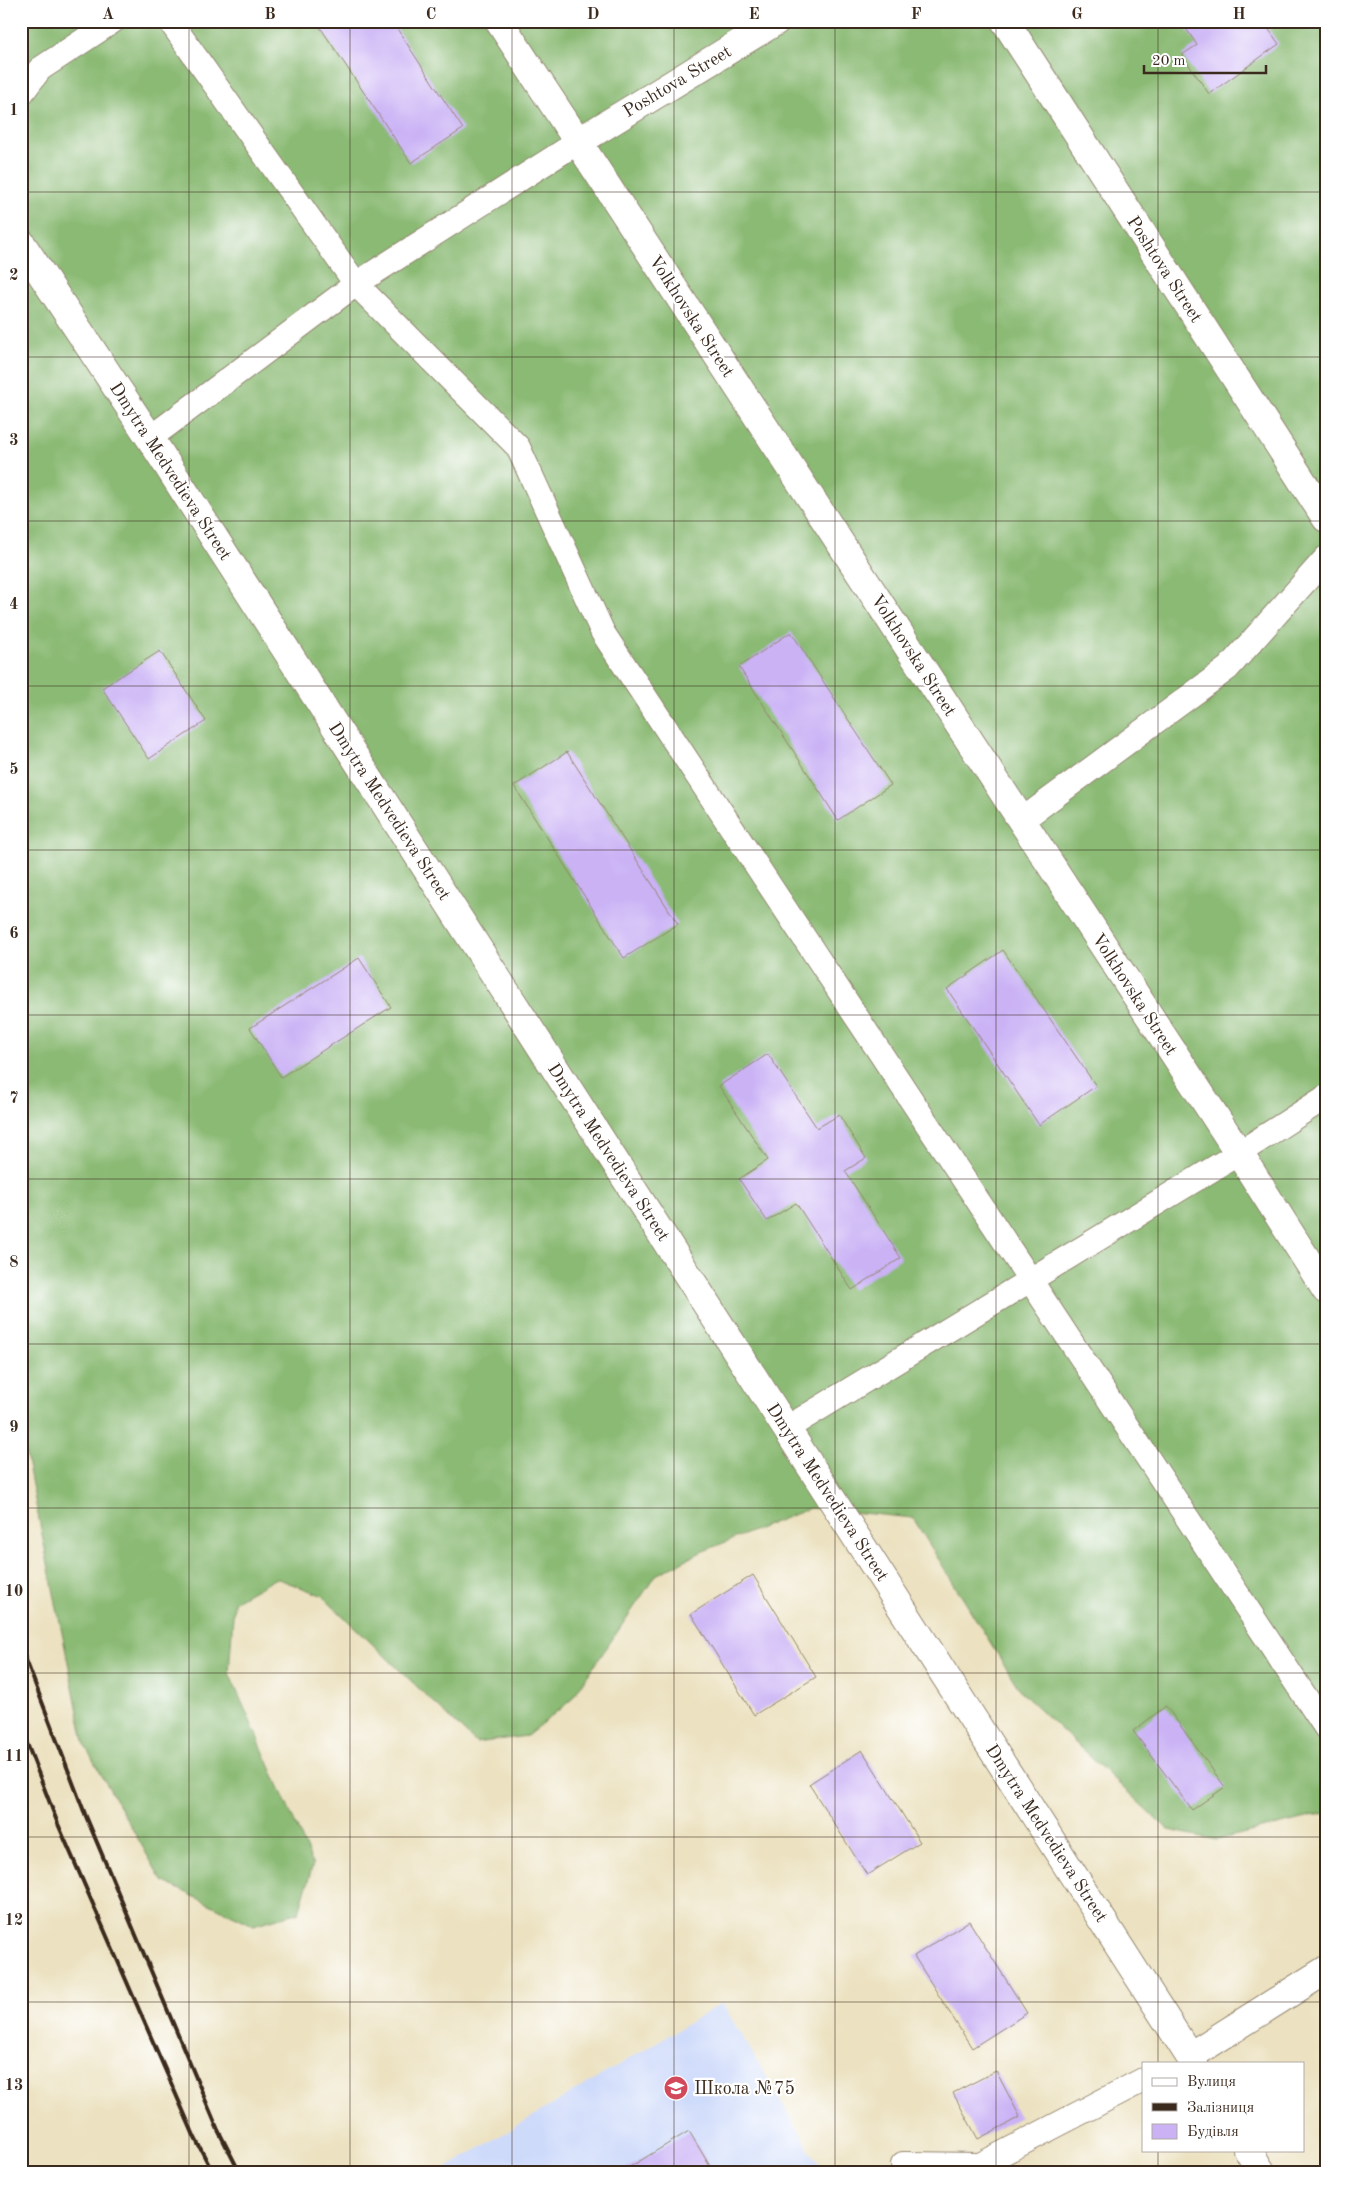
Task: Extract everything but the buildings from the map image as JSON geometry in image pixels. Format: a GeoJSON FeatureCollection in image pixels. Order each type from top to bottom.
{"type":"FeatureCollection","features":[{"type":"Feature","properties":{"kind":"street","name":"Volkhovska Street"},"geometry":{"type":"LineString","coordinates":[[499,21],[1022,820],[1326,1290]]}},
{"type":"Feature","properties":{"kind":"street","name":"Poshtova Street"},"geometry":{"type":"LineString","coordinates":[[578,142],[776,21]]}},
{"type":"Feature","properties":{"kind":"street","name":"Poshtova Street"},"geometry":{"type":"LineString","coordinates":[[1005,21],[1326,518]]}},
{"type":"Feature","properties":{"kind":"street","name":"Dmytra Medvedieva Street"},"geometry":{"type":"LineString","coordinates":[[21,243],[150,438],[787,1428],[1187,2060]]}},
{"type":"Feature","properties":{"kind":"street"},"geometry":{"type":"LineString","coordinates":[[1187,2060],[1326,1970]]}},
{"type":"Feature","properties":{"kind":"street"},"geometry":{"type":"LineString","coordinates":[[1249,2152],[1262,2173]]}},
{"type":"Feature","properties":{"kind":"lane"},"geometry":{"type":"LineString","coordinates":[[21,94],[40,70],[113,21]]}},
{"type":"Feature","properties":{"kind":"lane"},"geometry":{"type":"LineString","coordinates":[[170,21],[356,284],[518,447],[603,633],[1326,1728]]}},
{"type":"Feature","properties":{"kind":"lane"},"geometry":{"type":"LineString","coordinates":[[150,438],[356,284],[578,142]]}},
{"type":"Feature","properties":{"kind":"lane"},"geometry":{"type":"LineString","coordinates":[[1022,820],[1228,668],[1326,558]]}},
{"type":"Feature","properties":{"kind":"lane"},"geometry":{"type":"LineString","coordinates":[[787,1428],[1239,1153],[1326,1097]]}},
{"type":"Feature","properties":{"kind":"lane"},"geometry":{"type":"LineString","coordinates":[[903,2164],[980,2165],[1142,2081]]}},
{"type":"Feature","properties":{"kind":"shaded area","name":"Школа №75"},"geometry":{"type":"Polygon","coordinates":[[[722,2003],[824,2173],[438,2173],[722,2003]]]}},
{"type":"Feature","properties":{"kind":"green space"},"geometry":{"type":"Polygon","coordinates":[[[21,21],[1326,21],[1326,1813],[1217,1840],[1168,1830],[1021,1692],[913,1518],[810,1508],[701,1552],[656,1575],[571,1700],[527,1736],[476,1743],[321,1595],[276,1578],[234,1602],[229,1673],[313,1864],[299,1912],[253,1925],[162,1881],[85,1746],[21,1431],[21,21]]]}},
{"type":"Feature","properties":{"kind":"railway"},"geometry":{"type":"LineString","coordinates":[[21,1647],[85,1814],[218,2130],[240,2173]]}},
{"type":"Feature","properties":{"kind":"railway"},"geometry":{"type":"LineString","coordinates":[[21,1728],[58,1824],[195,2138],[213,2173]]}},
{"type":"Feature","properties":{"kind":"place","name":"Школа №75"},"geometry":{"type":"Point","coordinates":[676,2088]}}]}
